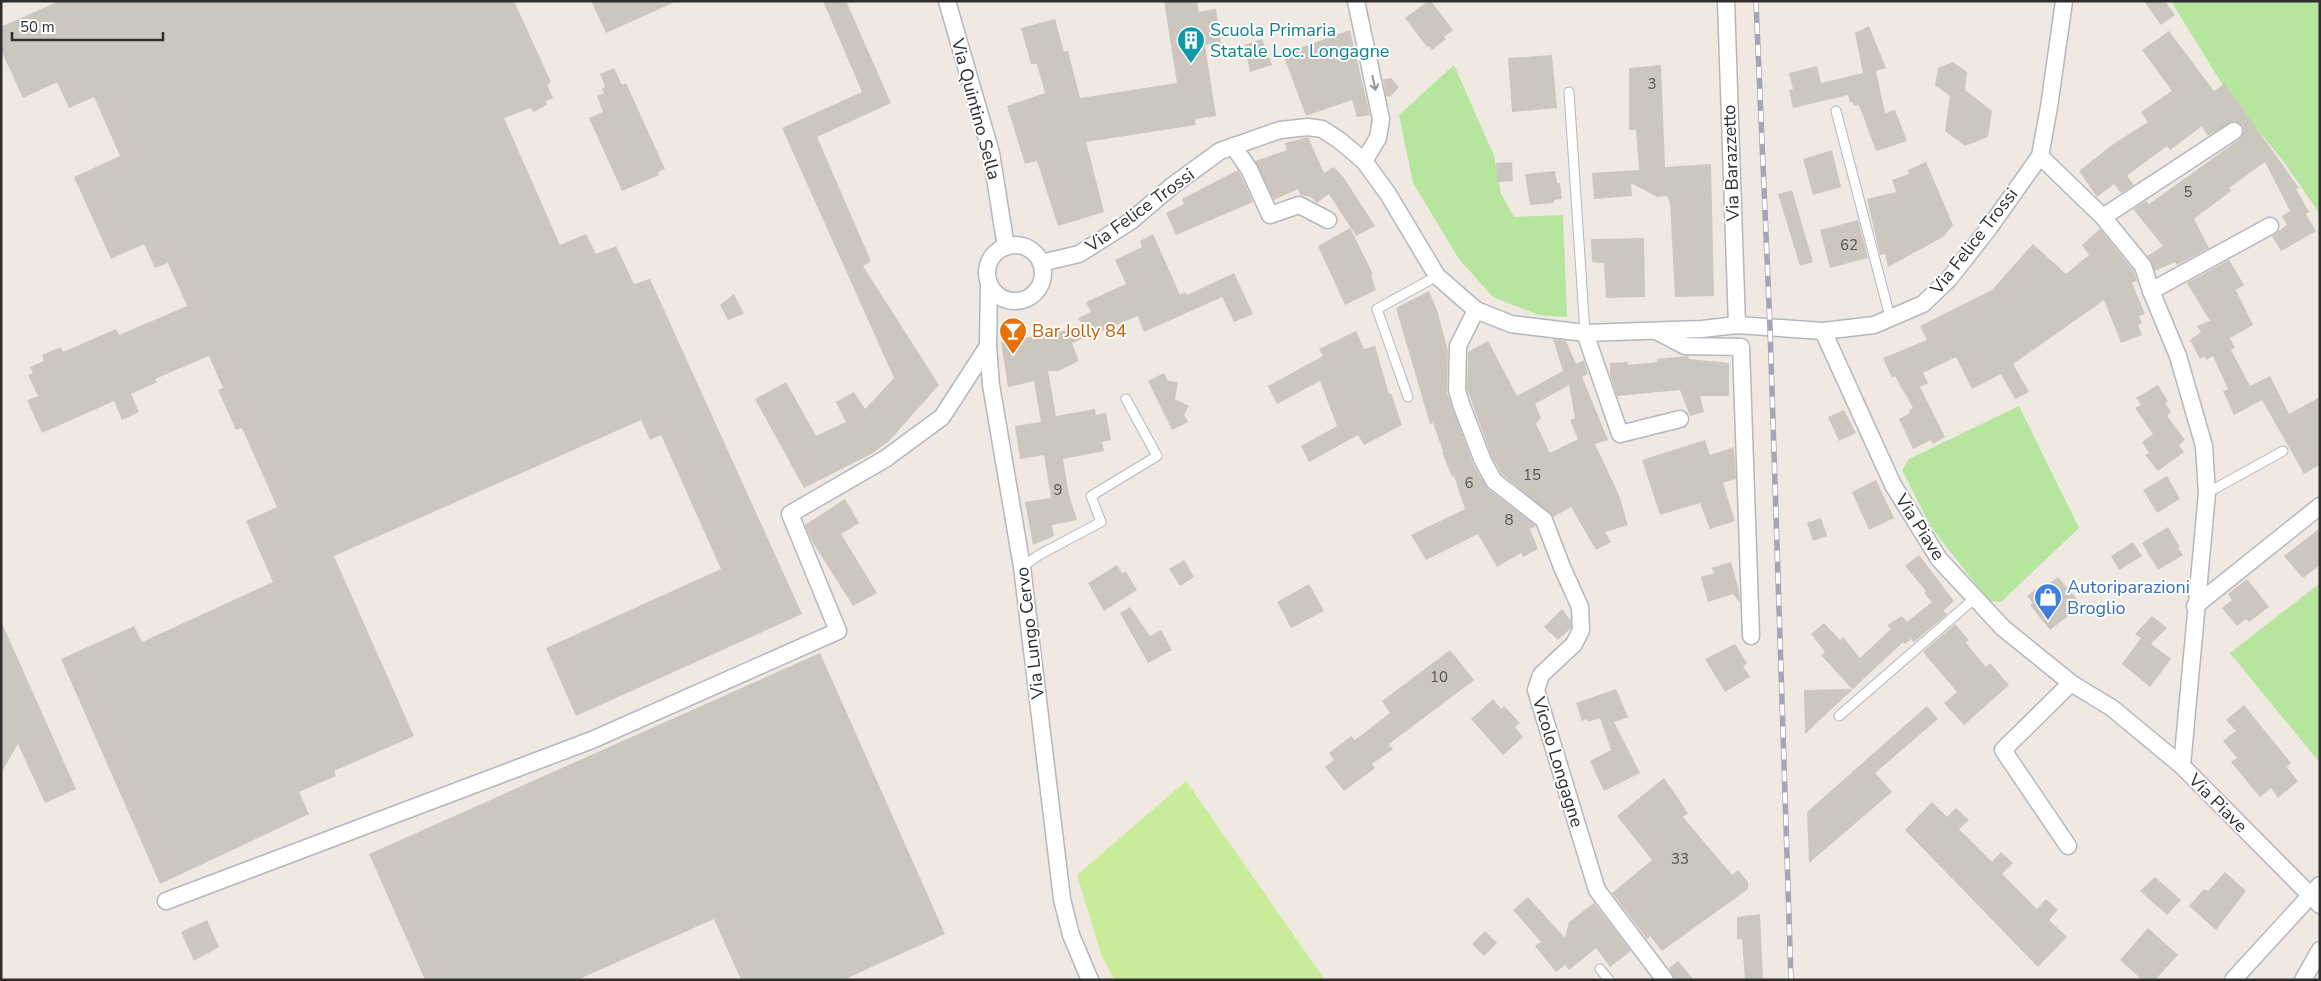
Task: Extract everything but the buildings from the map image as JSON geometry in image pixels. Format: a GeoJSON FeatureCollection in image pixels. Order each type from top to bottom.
{"type":"FeatureCollection","features":[{"type":"Feature","properties":{"kind":"street","name":"Via Quintino Sella"},"geometry":{"type":"LineString","coordinates":[[947,1],[991,153],[1006,247]]}},
{"type":"Feature","properties":{"kind":"street"},"geometry":{"type":"LineString","coordinates":[[1356,1],[1381,119],[1378,138],[1364,161]]}},
{"type":"Feature","properties":{"kind":"street","name":"Via Barazzetto"},"geometry":{"type":"LineString","coordinates":[[1726,1],[1737,325]]}},
{"type":"Feature","properties":{"kind":"street","name":"Via Felice Trossi"},"geometry":{"type":"LineString","coordinates":[[1041,263],[1079,254],[1132,221],[1172,186],[1220,151],[1280,130],[1308,127],[1322,129],[1339,140],[1364,161],[1388,194],[1437,276],[1476,310],[1511,324],[1585,333],[1702,329],[1737,325],[1823,331],[1874,325],[1923,304],[1949,279],[1989,228],[2040,156],[2064,1]]}},
{"type":"Feature","properties":{"kind":"street"},"geometry":{"type":"LineString","coordinates":[[2103,217],[2234,131]]}},
{"type":"Feature","properties":{"kind":"street"},"geometry":{"type":"LineString","coordinates":[[1234,146],[1249,169],[1270,215],[1299,205],[1328,220]]}},
{"type":"Feature","properties":{"kind":"street"},"geometry":{"type":"LineString","coordinates":[[2040,156],[2103,217],[2143,266],[2151,291],[2178,356],[2204,446],[2207,493],[2195,606],[2182,766]]}},
{"type":"Feature","properties":{"kind":"street"},"geometry":{"type":"LineString","coordinates":[[2151,291],[2270,226]]}},
{"type":"Feature","properties":{"kind":"street"},"geometry":{"type":"LineString","coordinates":[[988,319],[1031,296],[1042,282],[1041,263],[1031,250],[1015,245],[1006,247],[992,257],[988,265],[989,283],[993,290],[1006,300],[1022,300]]}},
{"type":"Feature","properties":{"kind":"street","name":"Via Lungo Cervo"},"geometry":{"type":"LineString","coordinates":[[989,283],[988,346],[991,385],[1022,567],[1062,899],[1071,935],[1090,980]]}},
{"type":"Feature","properties":{"kind":"street","name":"Vicolo Longagne"},"geometry":{"type":"LineString","coordinates":[[1476,310],[1458,346],[1457,390],[1483,461],[1494,481],[1544,520],[1580,607],[1581,630],[1574,644],[1541,675],[1536,690],[1597,890],[1665,980]]}},
{"type":"Feature","properties":{"kind":"street"},"geometry":{"type":"LineString","coordinates":[[1655,330],[1685,346],[1741,347],[1751,636]]}},
{"type":"Feature","properties":{"kind":"street","name":"Via Piave"},"geometry":{"type":"LineString","coordinates":[[1823,331],[1893,485],[1939,559],[1974,599],[2004,628],[2071,683],[2112,708],[2182,766],[2316,895]]}},
{"type":"Feature","properties":{"kind":"street"},"geometry":{"type":"LineString","coordinates":[[1585,333],[1620,434],[1680,418]]}},
{"type":"Feature","properties":{"kind":"street"},"geometry":{"type":"LineString","coordinates":[[166,901],[592,740],[838,631],[790,514],[885,459],[942,416],[988,346]]}},
{"type":"Feature","properties":{"kind":"street"},"geometry":{"type":"LineString","coordinates":[[2195,606],[2320,506]]}},
{"type":"Feature","properties":{"kind":"street"},"geometry":{"type":"LineString","coordinates":[[2068,846],[2003,750],[2071,683]]}},
{"type":"Feature","properties":{"kind":"street"},"geometry":{"type":"LineString","coordinates":[[2233,980],[2316,895]]}},
{"type":"Feature","properties":{"kind":"street"},"geometry":{"type":"LineString","coordinates":[[2304,980],[2320,950]]}},
{"type":"Feature","properties":{"kind":"lane"},"geometry":{"type":"LineString","coordinates":[[1569,92],[1585,333]]}},
{"type":"Feature","properties":{"kind":"lane"},"geometry":{"type":"LineString","coordinates":[[1836,111],[1890,317]]}},
{"type":"Feature","properties":{"kind":"lane"},"geometry":{"type":"LineString","coordinates":[[1408,397],[1377,309],[1437,276]]}},
{"type":"Feature","properties":{"kind":"lane"},"geometry":{"type":"LineString","coordinates":[[1022,567],[1101,522],[1091,496],[1157,456],[1126,399]]}},
{"type":"Feature","properties":{"kind":"lane"},"geometry":{"type":"LineString","coordinates":[[2207,493],[2283,451]]}},
{"type":"Feature","properties":{"kind":"lane"},"geometry":{"type":"LineString","coordinates":[[1840,716],[1974,599]]}},
{"type":"Feature","properties":{"kind":"lane"},"geometry":{"type":"LineString","coordinates":[[1600,969],[1609,980]]}},
{"type":"Feature","properties":{"kind":"green space"},"geometry":{"type":"Polygon","coordinates":[[[2171,1],[2320,1],[2320,214],[2284,162],[2227,92],[2171,1]]]}},
{"type":"Feature","properties":{"kind":"green space"},"geometry":{"type":"Polygon","coordinates":[[[1454,65],[1494,156],[1501,194],[1514,217],[1563,215],[1567,317],[1539,315],[1493,297],[1459,259],[1413,183],[1399,115],[1454,65]]]}},
{"type":"Feature","properties":{"kind":"green space"},"geometry":{"type":"Polygon","coordinates":[[[2019,406],[2079,528],[2001,602],[1989,601],[1931,527],[1902,470],[1909,459],[2019,406]]]}},
{"type":"Feature","properties":{"kind":"green space"},"geometry":{"type":"Polygon","coordinates":[[[2320,583],[2320,763],[2230,653],[2320,583]]]}},
{"type":"Feature","properties":{"kind":"green space"},"geometry":{"type":"Polygon","coordinates":[[[1186,781],[1325,980],[1115,980],[1102,957],[1077,875],[1186,781]]]}},
{"type":"Feature","properties":{"kind":"railway"},"geometry":{"type":"LineString","coordinates":[[1756,1],[1770,328],[1791,980]]}},
{"type":"Feature","properties":{"kind":"place","name":"Scuola Primaria Statale Loc. Longagne"},"geometry":{"type":"Point","coordinates":[1191,64]}},
{"type":"Feature","properties":{"kind":"place","name":"Bar Jolly 84"},"geometry":{"type":"Point","coordinates":[1013,355]}},
{"type":"Feature","properties":{"kind":"place","name":"Autoriparazioni Broglio"},"geometry":{"type":"Point","coordinates":[2048,621]}}]}
